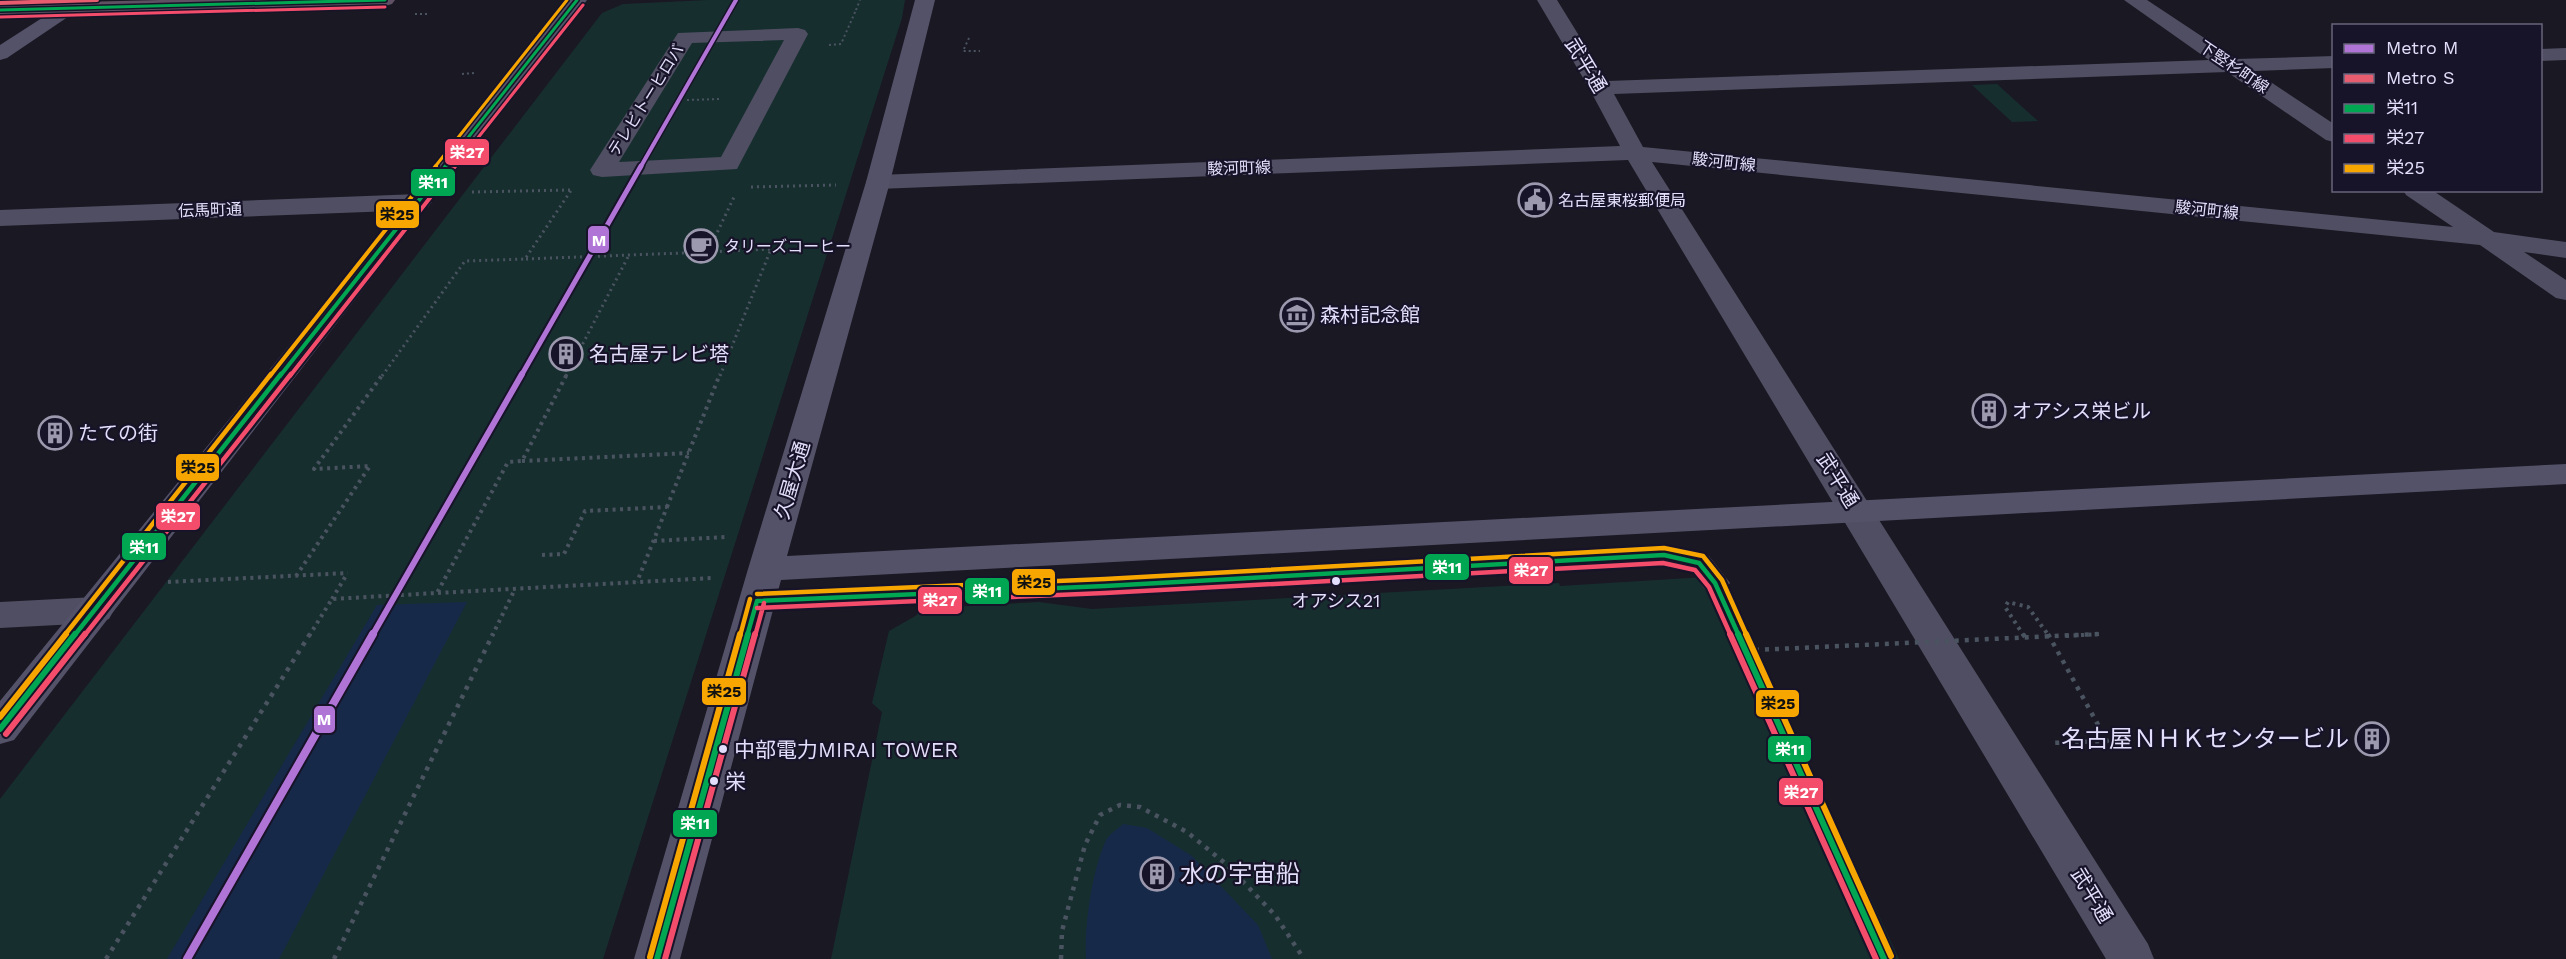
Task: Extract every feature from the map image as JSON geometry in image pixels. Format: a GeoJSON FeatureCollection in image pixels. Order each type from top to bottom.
{"type":"FeatureCollection","features":[{"type":"Feature","properties":{"kind":"highway"},"geometry":{"type":"LineString","coordinates":[[0,8],[78,4],[385,0]]}},
{"type":"Feature","properties":{"kind":"street"},"geometry":{"type":"LineString","coordinates":[[0,8],[11,0]]}},
{"type":"Feature","properties":{"kind":"street"},"geometry":{"type":"LineString","coordinates":[[0,729],[420,202],[577,0]]}},
{"type":"Feature","properties":{"kind":"street","name":"久屋大通"},"geometry":{"type":"LineString","coordinates":[[657,959],[761,585],[878,182],[926,0]]}},
{"type":"Feature","properties":{"kind":"street","name":"武平通"},"geometry":{"type":"LineString","coordinates":[[1547,0],[1600,88],[1635,153],[2131,959]]}},
{"type":"Feature","properties":{"kind":"street","name":"下竪杉町線"},"geometry":{"type":"LineString","coordinates":[[2134,0],[2332,134]]}},
{"type":"Feature","properties":{"kind":"street"},"geometry":{"type":"LineString","coordinates":[[0,54],[78,4]]}},
{"type":"Feature","properties":{"kind":"street","name":"テレビトーヒロバ"},"geometry":{"type":"LineString","coordinates":[[798,34],[764,97],[729,164],[602,170],[685,37],[798,34]]}},
{"type":"Feature","properties":{"kind":"street"},"geometry":{"type":"LineString","coordinates":[[2542,55],[2566,54]]}},
{"type":"Feature","properties":{"kind":"street"},"geometry":{"type":"LineString","coordinates":[[1600,88],[2332,62]]}},
{"type":"Feature","properties":{"kind":"street","name":"駿河町線"},"geometry":{"type":"LineString","coordinates":[[878,182],[1635,153],[2484,238],[2566,250]]}},
{"type":"Feature","properties":{"kind":"street"},"geometry":{"type":"LineString","coordinates":[[2418,192],[2566,292]]}},
{"type":"Feature","properties":{"kind":"street","name":"伝馬町通"},"geometry":{"type":"LineString","coordinates":[[0,218],[420,202]]}},
{"type":"Feature","properties":{"kind":"street"},"geometry":{"type":"LineString","coordinates":[[761,585],[1858,513],[2566,474]]}},
{"type":"Feature","properties":{"kind":"street"},"geometry":{"type":"LineString","coordinates":[[0,615],[96,610]]}},
{"type":"Feature","properties":{"kind":"lane"},"geometry":{"type":"LineString","coordinates":[[761,585],[1117,586],[1664,555],[1699,563],[1715,583]]}},
{"type":"Feature","properties":{"kind":"path"},"geometry":{"type":"LineString","coordinates":[[843,39],[860,0]]}},
{"type":"Feature","properties":{"kind":"path"},"geometry":{"type":"LineString","coordinates":[[969,38],[963,51],[980,51]]}},
{"type":"Feature","properties":{"kind":"path"},"geometry":{"type":"LineString","coordinates":[[645,101],[764,97]]}},
{"type":"Feature","properties":{"kind":"path"},"geometry":{"type":"LineString","coordinates":[[749,188],[836,186],[840,176]]}},
{"type":"Feature","properties":{"kind":"path"},"geometry":{"type":"LineString","coordinates":[[475,184],[469,192],[582,188]]}},
{"type":"Feature","properties":{"kind":"path"},"geometry":{"type":"LineString","coordinates":[[708,252],[738,188]]}},
{"type":"Feature","properties":{"kind":"path"},"geometry":{"type":"LineString","coordinates":[[525,259],[572,189]]}},
{"type":"Feature","properties":{"kind":"path"},"geometry":{"type":"LineString","coordinates":[[296,576],[370,466],[314,469],[465,261],[771,249],[637,582]]}},
{"type":"Feature","properties":{"kind":"path"},"geometry":{"type":"LineString","coordinates":[[522,461],[630,255]]}},
{"type":"Feature","properties":{"kind":"path"},"geometry":{"type":"LineString","coordinates":[[437,593],[508,462],[689,453]]}},
{"type":"Feature","properties":{"kind":"path"},"geometry":{"type":"LineString","coordinates":[[542,555],[564,554],[585,511],[667,507]]}},
{"type":"Feature","properties":{"kind":"path"},"geometry":{"type":"LineString","coordinates":[[654,541],[725,537]]}},
{"type":"Feature","properties":{"kind":"path"},"geometry":{"type":"LineString","coordinates":[[106,959],[348,573],[166,583]]}},
{"type":"Feature","properties":{"kind":"path"},"geometry":{"type":"LineString","coordinates":[[332,599],[711,578]]}},
{"type":"Feature","properties":{"kind":"path"},"geometry":{"type":"LineString","coordinates":[[334,959],[515,589]]}},
{"type":"Feature","properties":{"kind":"path"},"geometry":{"type":"LineString","coordinates":[[2025,637],[2005,608],[2008,602],[2026,605],[2052,639],[2107,741],[2048,743]]}},
{"type":"Feature","properties":{"kind":"path"},"geometry":{"type":"LineString","coordinates":[[1755,650],[2100,634]]}},
{"type":"Feature","properties":{"kind":"path"},"geometry":{"type":"LineString","coordinates":[[1061,959],[1062,931],[1085,845],[1100,815],[1120,805],[1140,807],[1187,832],[1226,864],[1275,915],[1305,959]]}},
{"type":"Feature","properties":{"kind":"green space"},"geometry":{"type":"Polygon","coordinates":[[[708,0],[905,0],[902,18],[603,959],[0,959],[0,799],[602,13],[623,4],[708,0]]]}},
{"type":"Feature","properties":{"kind":"green space"},"geometry":{"type":"Polygon","coordinates":[[[1997,84],[2038,121],[2012,122],[1972,85],[1997,84]]]}},
{"type":"Feature","properties":{"kind":"green space","name":"オアシス21"},"geometry":{"type":"Polygon","coordinates":[[[1721,576],[1899,959],[831,959],[882,712],[872,703],[889,631],[917,615],[918,609],[1039,602],[1092,609],[1721,576]]]}},
{"type":"Feature","properties":{"kind":"water"},"geometry":{"type":"Polygon","coordinates":[[[467,602],[279,959],[167,959],[377,605],[467,602]]]}},
{"type":"Feature","properties":{"kind":"water"},"geometry":{"type":"Polygon","coordinates":[[[1123,824],[1147,828],[1192,856],[1258,925],[1272,959],[1086,959],[1088,915],[1097,867],[1106,840],[1123,824]]]}},
{"type":"Feature","properties":{"kind":"metro line","name":"S"},"geometry":{"type":"LineString","coordinates":[[0,3],[97,0]]}},
{"type":"Feature","properties":{"kind":"metro line","name":"M"},"geometry":{"type":"LineString","coordinates":[[187,959],[736,0]]}},
{"type":"Feature","properties":{"kind":"transit line","name":"栄25"},"geometry":{"type":"LineString","coordinates":[[0,2],[96,0]]}},
{"type":"Feature","properties":{"kind":"transit line","name":"栄11"},"geometry":{"type":"LineString","coordinates":[[0,10],[385,0]]}},
{"type":"Feature","properties":{"kind":"transit line","name":"栄25"},"geometry":{"type":"LineString","coordinates":[[0,717],[567,0]]}},
{"type":"Feature","properties":{"kind":"transit line","name":"栄11"},"geometry":{"type":"LineString","coordinates":[[0,729],[577,0]]}},
{"type":"Feature","properties":{"kind":"transit line","name":"栄27"},"geometry":{"type":"LineString","coordinates":[[6,734],[583,5]]}},
{"type":"Feature","properties":{"kind":"transit line","name":"栄27"},"geometry":{"type":"LineString","coordinates":[[0,17],[385,7]]}},
{"type":"Feature","properties":{"kind":"transit line","name":"栄25"},"geometry":{"type":"LineString","coordinates":[[757,594],[1105,579],[1664,548],[1703,556],[1722,580],[1891,956]]}},
{"type":"Feature","properties":{"kind":"transit line","name":"栄11"},"geometry":{"type":"LineString","coordinates":[[757,601],[1105,586],[1664,555],[1699,563],[1715,583],[1884,959]]}},
{"type":"Feature","properties":{"kind":"transit line","name":"栄27"},"geometry":{"type":"LineString","coordinates":[[757,608],[1105,593],[1663,563],[1695,570],[1709,587],[1876,959]]}},
{"type":"Feature","properties":{"kind":"transit line","name":"栄25"},"geometry":{"type":"LineString","coordinates":[[650,957],[750,599]]}},
{"type":"Feature","properties":{"kind":"transit line","name":"栄11"},"geometry":{"type":"LineString","coordinates":[[657,959],[757,601]]}},
{"type":"Feature","properties":{"kind":"transit line","name":"栄27"},"geometry":{"type":"LineString","coordinates":[[665,959],[764,603]]}},
{"type":"Feature","properties":{"kind":"place","name":"名古屋東桜郵便局"},"geometry":{"type":"Point","coordinates":[1535,200]}},
{"type":"Feature","properties":{"kind":"place","name":"タリーズコーヒー"},"geometry":{"type":"Point","coordinates":[701,246]}},
{"type":"Feature","properties":{"kind":"place","name":"森村記念館"},"geometry":{"type":"Point","coordinates":[1297,315]}},
{"type":"Feature","properties":{"kind":"place","name":"名古屋テレビ塔"},"geometry":{"type":"Point","coordinates":[566,354]}},
{"type":"Feature","properties":{"kind":"place","name":"オアシス栄ビル"},"geometry":{"type":"Point","coordinates":[1989,411]}},
{"type":"Feature","properties":{"kind":"place","name":"たての街"},"geometry":{"type":"Point","coordinates":[55,433]}},
{"type":"Feature","properties":{"kind":"place","name":"オアシス21"},"geometry":{"type":"Point","coordinates":[1336,581]}},
{"type":"Feature","properties":{"kind":"place","name":"名古屋ＮＨＫセンタービル"},"geometry":{"type":"Point","coordinates":[2372,739]}},
{"type":"Feature","properties":{"kind":"place","name":"中部電力MIRAI TOWER"},"geometry":{"type":"Point","coordinates":[723,749]}},
{"type":"Feature","properties":{"kind":"place","name":"栄"},"geometry":{"type":"Point","coordinates":[714,781]}},
{"type":"Feature","properties":{"kind":"place","name":"水の宇宙船"},"geometry":{"type":"Point","coordinates":[1157,874]}}]}
